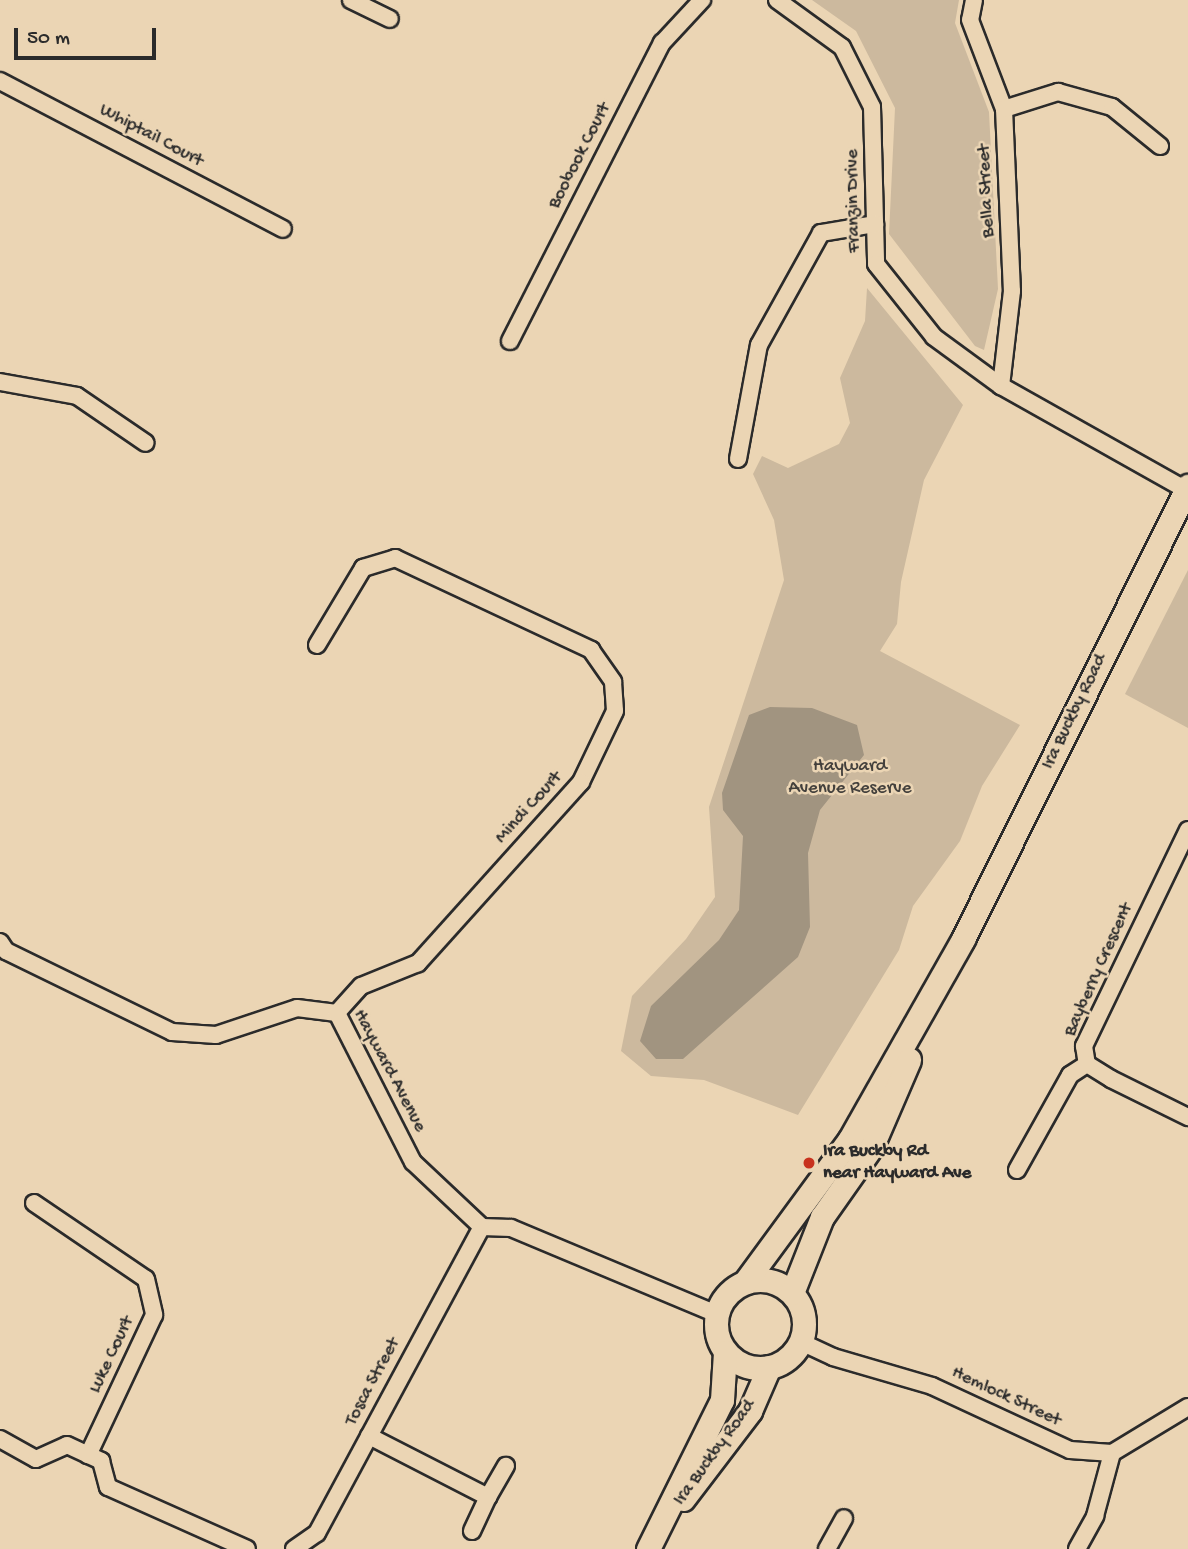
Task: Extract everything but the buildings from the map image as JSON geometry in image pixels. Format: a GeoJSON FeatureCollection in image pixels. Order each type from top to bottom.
{"type":"FeatureCollection","features":[{"type":"Feature","properties":{"kind":"street"},"geometry":{"type":"LineString","coordinates":[[351,0],[390,19]]}},
{"type":"Feature","properties":{"kind":"street","name":"Boobook Court"},"geometry":{"type":"LineString","coordinates":[[510,341],[662,43],[702,0]]}},
{"type":"Feature","properties":{"kind":"street","name":"Franzin Drive"},"geometry":{"type":"LineString","coordinates":[[777,0],[842,47],[872,107],[876,264],[934,337],[1002,386],[1187,488]]}},
{"type":"Feature","properties":{"kind":"street","name":"Bella Street"},"geometry":{"type":"LineString","coordinates":[[974,0],[970,20],[1004,109],[1012,291],[1002,386]]}},
{"type":"Feature","properties":{"kind":"street","name":"Whiptail Court"},"geometry":{"type":"LineString","coordinates":[[0,81],[283,229]]}},
{"type":"Feature","properties":{"kind":"street"},"geometry":{"type":"LineString","coordinates":[[1004,109],[1058,92],[1112,107],[1160,146]]}},
{"type":"Feature","properties":{"kind":"street"},"geometry":{"type":"LineString","coordinates":[[738,459],[758,345],[821,233],[875,224]]}},
{"type":"Feature","properties":{"kind":"street"},"geometry":{"type":"LineString","coordinates":[[0,383],[77,396],[146,443]]}},
{"type":"Feature","properties":{"kind":"street","name":"Ira Buckby Road"},"geometry":{"type":"LineString","coordinates":[[745,1282],[850,1139],[962,939],[1187,488]]}},
{"type":"Feature","properties":{"kind":"street","name":"Mindi Court"},"geometry":{"type":"LineString","coordinates":[[317,645],[363,568],[395,558],[591,650],[613,682],[615,711],[581,782],[418,963],[361,986],[337,1013]]}},
{"type":"Feature","properties":{"kind":"street","name":"Bayberry Crescent"},"geometry":{"type":"LineString","coordinates":[[1188,830],[1084,1046],[1087,1064],[1188,1117]]}},
{"type":"Feature","properties":{"kind":"street","name":"Ira Buckby Road"},"geometry":{"type":"LineString","coordinates":[[792,1293],[822,1217],[872,1146],[962,939]]}},
{"type":"Feature","properties":{"kind":"street","name":"Hayward Avenue"},"geometry":{"type":"LineString","coordinates":[[0,942],[6,951],[172,1032],[216,1035],[298,1008],[337,1013],[414,1161],[482,1227]]}},
{"type":"Feature","properties":{"kind":"street"},"geometry":{"type":"LineString","coordinates":[[1017,1170],[1070,1075],[1087,1064]]}},
{"type":"Feature","properties":{"kind":"street","name":"Luke Court"},"geometry":{"type":"LineString","coordinates":[[34,1203],[146,1279],[154,1315],[88,1455]]}},
{"type":"Feature","properties":{"kind":"street"},"geometry":{"type":"LineString","coordinates":[[482,1227],[511,1228],[717,1314]]}},
{"type":"Feature","properties":{"kind":"street","name":"Tosca Street"},"geometry":{"type":"LineString","coordinates":[[294,1549],[317,1533],[482,1227]]}},
{"type":"Feature","properties":{"kind":"street"},"geometry":{"type":"LineString","coordinates":[[770,1281],[792,1293],[804,1316],[801,1342],[788,1358],[769,1367],[745,1366],[725,1352],[715,1327],[717,1314],[727,1295],[745,1282],[770,1281]]}},
{"type":"Feature","properties":{"kind":"street","name":"Hemlock Street"},"geometry":{"type":"LineString","coordinates":[[801,1342],[833,1357],[932,1386],[1070,1450],[1112,1453]]}},
{"type":"Feature","properties":{"kind":"street","name":"Ira Buckby Road"},"geometry":{"type":"LineString","coordinates":[[652,1542],[722,1400],[725,1352]]}},
{"type":"Feature","properties":{"kind":"street","name":"Ira Buckby Road"},"geometry":{"type":"LineString","coordinates":[[652,1542],[750,1410],[769,1367]]}},
{"type":"Feature","properties":{"kind":"street"},"geometry":{"type":"LineString","coordinates":[[1077,1549],[1094,1516],[1112,1453],[1188,1408]]}},
{"type":"Feature","properties":{"kind":"street"},"geometry":{"type":"LineString","coordinates":[[369,1436],[488,1497]]}},
{"type":"Feature","properties":{"kind":"street"},"geometry":{"type":"LineString","coordinates":[[0,1439],[36,1459],[68,1445],[101,1461],[108,1487],[247,1549]]}},
{"type":"Feature","properties":{"kind":"street"},"geometry":{"type":"LineString","coordinates":[[471,1531],[506,1466]]}},
{"type":"Feature","properties":{"kind":"street"},"geometry":{"type":"LineString","coordinates":[[827,1549],[844,1518]]}},
{"type":"Feature","properties":{"kind":"green space"},"geometry":{"type":"Polygon","coordinates":[[[812,0],[959,0],[955,23],[989,112],[998,289],[984,350],[975,346],[889,234],[895,108],[856,31],[812,0]]]}},
{"type":"Feature","properties":{"kind":"green space","name":"Hayward Avenue Reserve"},"geometry":{"type":"Polygon","coordinates":[[[867,288],[963,405],[924,480],[901,582],[897,624],[880,651],[1020,725],[982,786],[960,841],[913,906],[899,950],[798,1115],[704,1080],[651,1076],[621,1051],[632,996],[686,939],[715,897],[709,807],[784,580],[774,520],[753,474],[762,456],[788,468],[839,444],[850,423],[840,378],[865,321],[867,288]]]}},
{"type":"Feature","properties":{"kind":"green space"},"geometry":{"type":"Polygon","coordinates":[[[1188,570],[1188,728],[1125,694],[1188,570]]]}},
{"type":"Feature","properties":{"kind":"shaded area"},"geometry":{"type":"Polygon","coordinates":[[[770,707],[812,708],[857,725],[864,755],[820,810],[808,853],[810,927],[798,957],[683,1059],[656,1059],[640,1041],[651,1006],[719,940],[739,910],[743,836],[723,810],[722,793],[749,715],[770,707]]]}},
{"type":"Feature","properties":{"kind":"place","name":"Ira Buckby Rd near Hayward Ave"},"geometry":{"type":"Point","coordinates":[809,1163]}}]}
